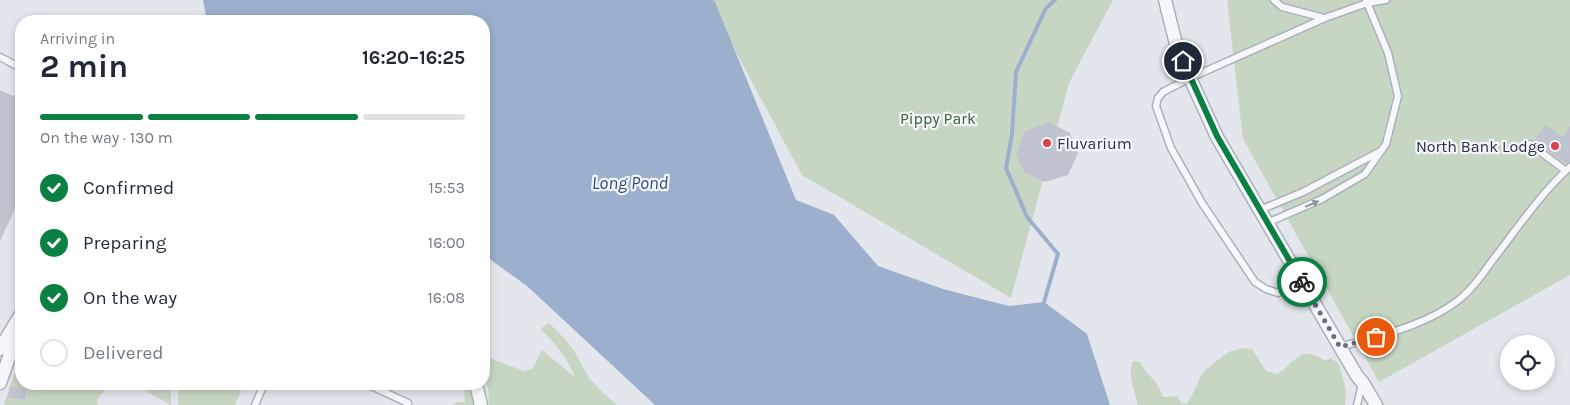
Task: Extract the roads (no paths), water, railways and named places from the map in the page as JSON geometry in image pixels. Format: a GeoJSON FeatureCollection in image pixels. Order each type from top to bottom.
{"type":"FeatureCollection","features":[{"type":"Feature","properties":{"kind":"street"},"geometry":{"type":"LineString","coordinates":[[1165,0],[1176,44],[1217,136],[1357,376],[1376,405]]}},
{"type":"Feature","properties":{"kind":"street"},"geometry":{"type":"LineString","coordinates":[[0,349],[15,324]]}},
{"type":"Feature","properties":{"kind":"street"},"geometry":{"type":"LineString","coordinates":[[1,379],[15,340]]}},
{"type":"Feature","properties":{"kind":"street"},"geometry":{"type":"LineString","coordinates":[[477,390],[481,405]]}},
{"type":"Feature","properties":{"kind":"lane"},"geometry":{"type":"LineString","coordinates":[[1274,0],[1282,7],[1324,18]]}},
{"type":"Feature","properties":{"kind":"lane"},"geometry":{"type":"LineString","coordinates":[[1301,280],[1278,293],[1266,289],[1255,282],[1202,203],[1171,148],[1156,106],[1158,98],[1163,92],[1190,78],[1324,18],[1366,2],[1386,0]]}},
{"type":"Feature","properties":{"kind":"lane"},"geometry":{"type":"LineString","coordinates":[[1268,223],[1322,200],[1365,174],[1386,144],[1398,96],[1388,53],[1366,2]]}},
{"type":"Feature","properties":{"kind":"lane"},"geometry":{"type":"LineString","coordinates":[[0,57],[15,65]]}},
{"type":"Feature","properties":{"kind":"lane"},"geometry":{"type":"LineString","coordinates":[[1340,347],[1376,337],[1431,317],[1461,299],[1482,275],[1554,181],[1568,169],[1530,144]]}},
{"type":"Feature","properties":{"kind":"lane"},"geometry":{"type":"LineString","coordinates":[[1260,210],[1303,192],[1380,152]]}},
{"type":"Feature","properties":{"kind":"lane"},"geometry":{"type":"LineString","coordinates":[[1358,405],[1363,383]]}},
{"type":"Feature","properties":{"kind":"lane"},"geometry":{"type":"LineString","coordinates":[[255,405],[261,390]]}},
{"type":"Feature","properties":{"kind":"lane"},"geometry":{"type":"LineString","coordinates":[[381,390],[408,403],[407,405]]}},
{"type":"Feature","properties":{"kind":"water","name":"Long Pond"},"geometry":{"type":"Polygon","coordinates":[[[203,0],[713,0],[796,200],[834,215],[878,266],[943,289],[1009,306],[1044,302],[1087,334],[1110,405],[655,405],[527,286],[490,259],[490,15],[206,15],[203,0]]]}},
{"type":"Feature","properties":{"kind":"waterway"},"geometry":{"type":"LineString","coordinates":[[1044,302],[1058,254],[1027,217],[1006,168],[1012,134],[1016,72],[1046,8],[1055,0]]}},
{"type":"Feature","properties":{"kind":"place","name":"Fluvarium"},"geometry":{"type":"Point","coordinates":[1047,143]}},
{"type":"Feature","properties":{"kind":"place","name":"North Bank Lodge"},"geometry":{"type":"Point","coordinates":[1555,146]}},
{"type":"Feature","properties":{"kind":"park label","name":"Pippy Park"},"geometry":{"type":"Point","coordinates":[938,118]}}]}
